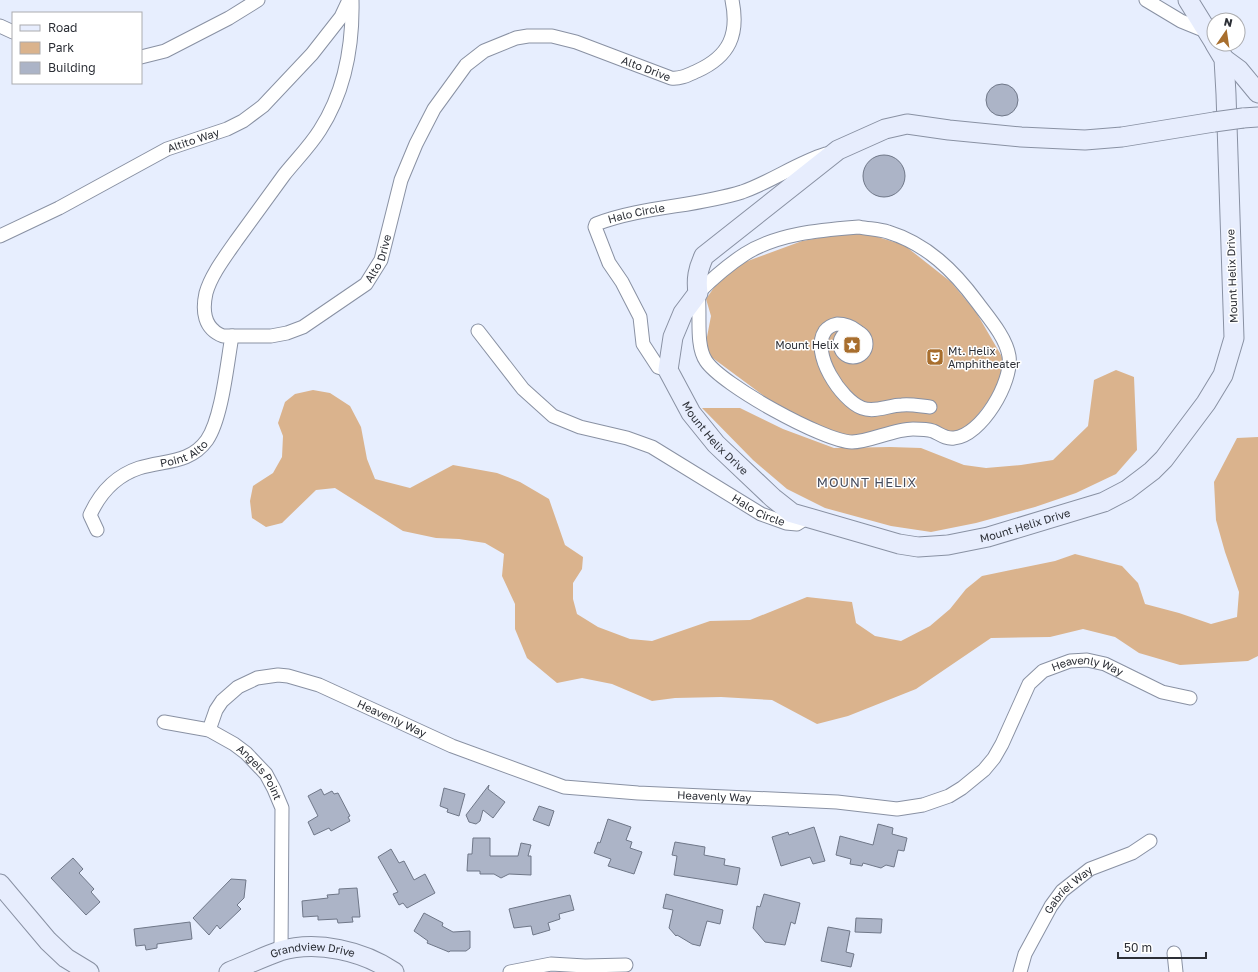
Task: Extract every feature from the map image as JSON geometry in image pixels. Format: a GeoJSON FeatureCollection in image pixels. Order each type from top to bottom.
{"type":"FeatureCollection","features":[{"type":"Feature","properties":{"kind":"street"},"geometry":{"type":"LineString","coordinates":[[142,57],[165,51],[229,18],[258,0]]}},
{"type":"Feature","properties":{"kind":"street","name":"Altito Way"},"geometry":{"type":"LineString","coordinates":[[0,236],[59,208],[167,149],[227,129],[243,121],[263,106],[312,54],[341,17],[349,0]]}},
{"type":"Feature","properties":{"kind":"street","name":"Alto Drive"},"geometry":{"type":"LineString","coordinates":[[352,0],[353,22],[343,84],[320,130],[276,186],[222,261],[206,292],[206,322],[216,334],[222,336],[271,336],[286,333],[303,327],[366,284],[381,260],[401,180],[416,144],[434,109],[466,65],[484,51],[516,38],[540,35],[552,36],[576,42],[671,78],[679,79],[710,65],[724,51],[733,35],[734,25],[732,0]]}},
{"type":"Feature","properties":{"kind":"street"},"geometry":{"type":"LineString","coordinates":[[1146,0],[1182,21],[1206,38]]}},
{"type":"Feature","properties":{"kind":"street","name":"Mount Helix Drive"},"geometry":{"type":"LineString","coordinates":[[1188,0],[1206,29]]}},
{"type":"Feature","properties":{"kind":"street"},"geometry":{"type":"LineString","coordinates":[[0,26],[12,32]]}},
{"type":"Feature","properties":{"kind":"street","name":"Mount Helix Drive"},"geometry":{"type":"LineString","coordinates":[[668,370],[691,413],[716,444],[773,498],[792,513],[899,544],[918,547],[948,545],[988,537],[1104,502],[1138,483],[1164,459],[1206,403],[1223,375],[1234,338],[1216,52]]}},
{"type":"Feature","properties":{"kind":"street"},"geometry":{"type":"LineString","coordinates":[[1222,52],[1258,93]]}},
{"type":"Feature","properties":{"kind":"street"},"geometry":{"type":"LineString","coordinates":[[668,370],[673,337],[683,313],[698,293],[712,279],[746,253],[772,242],[812,231],[859,227],[888,232],[922,248],[949,268],[958,277],[988,317],[1003,341],[1009,356],[1008,372],[1004,386],[997,399],[981,422],[966,435],[954,439],[943,437],[933,431],[912,429],[852,442],[823,434],[794,421],[746,394],[714,370],[706,361],[700,350],[700,307],[698,293],[696,281],[699,266],[704,256],[838,150],[885,129],[907,124],[1014,136],[1085,140],[1122,137],[1251,117]]}},
{"type":"Feature","properties":{"kind":"street","name":"Halo Circle"},"geometry":{"type":"LineString","coordinates":[[668,370],[658,367],[643,344],[640,317],[622,282],[609,263],[594,227],[596,224],[615,217],[697,204],[744,191],[819,156],[838,150]]}},
{"type":"Feature","properties":{"kind":"street"},"geometry":{"type":"LineString","coordinates":[[857,332],[846,325],[836,324],[828,327],[823,334],[820,345],[823,360],[828,371],[847,397],[857,405],[872,410],[900,405],[930,407]]}},
{"type":"Feature","properties":{"kind":"street","name":"Halo Circle"},"geometry":{"type":"LineString","coordinates":[[478,331],[523,389],[554,416],[580,427],[627,438],[652,448],[761,514],[786,523],[797,524],[808,517]]}},
{"type":"Feature","properties":{"kind":"street","name":"Point Alto"},"geometry":{"type":"LineString","coordinates":[[97,530],[90,515],[96,502],[104,491],[123,474],[140,468],[180,460],[197,452],[208,439],[218,412],[232,336]]}},
{"type":"Feature","properties":{"kind":"street","name":"Heavenly Way"},"geometry":{"type":"LineString","coordinates":[[209,730],[216,710],[222,701],[238,687],[257,678],[272,675],[288,676],[319,685],[452,746],[564,787],[638,793],[829,802],[897,809],[910,808],[935,801],[962,788],[973,780],[994,758],[1029,684],[1043,671],[1060,663],[1078,660],[1096,661],[1162,692],[1190,698]]}},
{"type":"Feature","properties":{"kind":"street","name":"Angels Point"},"geometry":{"type":"LineString","coordinates":[[164,722],[209,730],[234,744],[261,768],[274,788],[282,808],[281,951]]}},
{"type":"Feature","properties":{"kind":"street","name":"Gabriel Way"},"geometry":{"type":"LineString","coordinates":[[1020,972],[1025,954],[1051,906],[1062,891],[1090,869],[1132,854],[1150,841]]}},
{"type":"Feature","properties":{"kind":"street"},"geometry":{"type":"LineString","coordinates":[[0,884],[48,941],[66,958],[89,972]]}},
{"type":"Feature","properties":{"kind":"street","name":"Grandview Drive"},"geometry":{"type":"LineString","coordinates":[[229,972],[281,951],[303,948],[336,949],[373,960],[394,972]]}},
{"type":"Feature","properties":{"kind":"street"},"geometry":{"type":"LineString","coordinates":[[1174,953],[1176,972]]}},
{"type":"Feature","properties":{"kind":"street"},"geometry":{"type":"LineString","coordinates":[[510,972],[551,964],[584,966],[626,965]]}},
{"type":"Feature","properties":{"kind":"green space"},"geometry":{"type":"Polygon","coordinates":[[[858,231],[904,245],[951,282],[976,312],[1001,355],[1004,363],[1001,380],[995,392],[973,421],[961,431],[952,432],[916,425],[849,436],[814,425],[779,407],[710,356],[706,342],[711,316],[706,299],[722,276],[745,262],[802,241],[858,231]]]}},
{"type":"Feature","properties":{"kind":"green space"},"geometry":{"type":"Polygon","coordinates":[[[1116,370],[1134,377],[1137,450],[1116,474],[1076,493],[1035,507],[976,523],[931,532],[891,526],[825,508],[787,489],[753,460],[702,408],[740,408],[783,429],[834,448],[921,448],[964,465],[986,468],[1021,465],[1053,460],[1088,426],[1094,380],[1116,370]]]}},
{"type":"Feature","properties":{"kind":"green space"},"geometry":{"type":"Polygon","coordinates":[[[313,390],[330,393],[350,406],[361,427],[367,459],[375,479],[410,488],[453,465],[497,473],[520,482],[549,499],[565,545],[583,557],[582,569],[573,583],[573,599],[577,614],[598,627],[630,639],[652,641],[710,621],[750,620],[807,597],[852,602],[856,623],[875,636],[901,641],[930,626],[950,609],[966,589],[982,576],[1055,561],[1075,554],[1122,566],[1138,583],[1145,604],[1179,613],[1211,624],[1237,617],[1239,592],[1216,520],[1214,482],[1237,438],[1258,437],[1258,656],[1248,661],[1180,665],[1139,653],[1115,637],[1083,629],[1050,637],[991,638],[916,689],[848,716],[817,724],[772,700],[721,697],[675,698],[652,701],[612,684],[582,678],[557,683],[527,658],[515,629],[515,604],[502,576],[504,554],[485,543],[459,539],[436,538],[403,531],[335,488],[316,490],[282,523],[266,527],[252,518],[250,501],[253,486],[273,473],[282,457],[283,436],[278,423],[285,402],[295,394],[313,390]]]}},
{"type":"Feature","properties":{"kind":"building"},"geometry":{"type":"Polygon","coordinates":[[[1002,84],[1013,89],[1018,100],[1013,111],[1002,116],[991,111],[986,100],[991,89],[1002,84]]]}},
{"type":"Feature","properties":{"kind":"building"},"geometry":{"type":"Polygon","coordinates":[[[884,155],[899,161],[905,176],[899,191],[884,197],[869,191],[863,176],[869,161],[884,155]]]}},
{"type":"Feature","properties":{"kind":"building"},"geometry":{"type":"Polygon","coordinates":[[[489,785],[488,789],[505,802],[493,818],[483,810],[480,821],[476,824],[469,822],[466,815],[489,785]]]}},
{"type":"Feature","properties":{"kind":"building"},"geometry":{"type":"Polygon","coordinates":[[[444,788],[465,794],[459,816],[447,812],[448,809],[440,806],[444,788]]]}},
{"type":"Feature","properties":{"kind":"building"},"geometry":{"type":"Polygon","coordinates":[[[321,789],[324,795],[332,791],[334,794],[338,793],[350,816],[348,817],[350,821],[331,831],[329,828],[314,835],[308,822],[318,816],[308,796],[321,789]]]}},
{"type":"Feature","properties":{"kind":"building"},"geometry":{"type":"Polygon","coordinates":[[[539,806],[554,811],[549,826],[533,820],[539,806]]]}},
{"type":"Feature","properties":{"kind":"building"},"geometry":{"type":"Polygon","coordinates":[[[608,819],[631,827],[626,840],[632,842],[630,848],[642,852],[634,874],[608,866],[611,859],[594,853],[598,842],[600,843],[608,819]]]}},
{"type":"Feature","properties":{"kind":"building"},"geometry":{"type":"Polygon","coordinates":[[[878,824],[893,828],[892,834],[907,838],[904,851],[898,850],[894,867],[886,865],[881,868],[863,863],[862,866],[850,864],[851,859],[836,855],[840,836],[873,845],[878,824]]]}},
{"type":"Feature","properties":{"kind":"building"},"geometry":{"type":"Polygon","coordinates":[[[814,827],[825,861],[813,864],[810,857],[781,866],[772,837],[788,832],[789,835],[814,827]]]}},
{"type":"Feature","properties":{"kind":"building"},"geometry":{"type":"Polygon","coordinates":[[[473,838],[490,838],[490,856],[518,856],[521,843],[531,845],[528,856],[531,856],[531,875],[509,874],[501,878],[494,874],[480,874],[480,871],[467,871],[468,854],[472,854],[473,838]]]}},
{"type":"Feature","properties":{"kind":"building"},"geometry":{"type":"Polygon","coordinates":[[[675,842],[705,847],[704,855],[725,859],[724,865],[740,868],[737,885],[674,875],[677,856],[672,855],[675,842]]]}},
{"type":"Feature","properties":{"kind":"building"},"geometry":{"type":"Polygon","coordinates":[[[391,849],[399,863],[404,861],[414,880],[425,874],[435,893],[407,908],[403,903],[399,905],[393,894],[398,892],[378,857],[391,849]]]}},
{"type":"Feature","properties":{"kind":"building"},"geometry":{"type":"Polygon","coordinates":[[[73,858],[83,869],[79,873],[94,889],[91,892],[100,902],[86,915],[51,878],[73,858]]]}},
{"type":"Feature","properties":{"kind":"building"},"geometry":{"type":"Polygon","coordinates":[[[231,879],[246,880],[244,898],[237,905],[241,909],[220,929],[217,925],[209,935],[193,918],[231,879]]]}},
{"type":"Feature","properties":{"kind":"building"},"geometry":{"type":"Polygon","coordinates":[[[357,888],[360,917],[352,917],[353,922],[338,923],[337,919],[318,920],[318,916],[303,917],[302,901],[328,898],[327,895],[339,894],[339,889],[357,888]]]}},
{"type":"Feature","properties":{"kind":"building"},"geometry":{"type":"Polygon","coordinates":[[[666,894],[723,910],[720,924],[707,921],[700,946],[692,944],[677,935],[676,936],[669,928],[673,910],[663,908],[666,894]]]}},
{"type":"Feature","properties":{"kind":"building"},"geometry":{"type":"Polygon","coordinates":[[[764,894],[800,903],[795,924],[791,922],[785,945],[765,942],[753,928],[757,906],[760,907],[764,894]]]}},
{"type":"Feature","properties":{"kind":"building"},"geometry":{"type":"Polygon","coordinates":[[[570,895],[574,910],[559,914],[560,919],[548,923],[550,930],[533,935],[531,926],[514,928],[509,909],[570,895]]]}},
{"type":"Feature","properties":{"kind":"building"},"geometry":{"type":"Polygon","coordinates":[[[424,913],[443,923],[442,926],[453,932],[470,931],[470,948],[466,951],[449,952],[427,943],[428,941],[414,931],[424,913]]]}},
{"type":"Feature","properties":{"kind":"building"},"geometry":{"type":"Polygon","coordinates":[[[856,918],[882,919],[881,933],[855,932],[856,918]]]}},
{"type":"Feature","properties":{"kind":"building"},"geometry":{"type":"Polygon","coordinates":[[[190,922],[192,939],[157,944],[157,948],[146,950],[145,945],[136,946],[134,929],[190,922]]]}},
{"type":"Feature","properties":{"kind":"building"},"geometry":{"type":"Polygon","coordinates":[[[828,927],[850,931],[846,952],[854,954],[851,967],[821,961],[828,927]]]}},
{"type":"Feature","properties":{"kind":"place","name":"Mount Helix"},"geometry":{"type":"Point","coordinates":[852,345]}},
{"type":"Feature","properties":{"kind":"place","name":"Mt. Helix Amphitheater"},"geometry":{"type":"Point","coordinates":[935,357]}},
{"type":"Feature","properties":{"kind":"district","name":"MOUNT HELIX"},"geometry":{"type":"Point","coordinates":[867,482]}}]}
